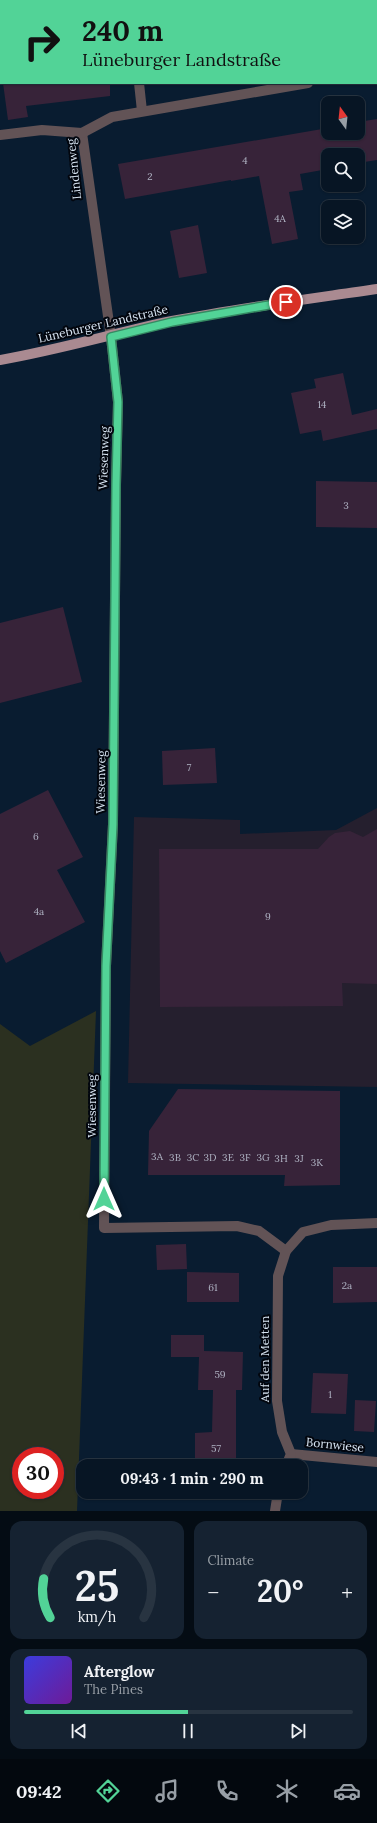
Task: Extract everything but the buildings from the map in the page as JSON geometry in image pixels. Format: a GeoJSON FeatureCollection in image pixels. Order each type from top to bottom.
{"type":"FeatureCollection","features":[{"type":"Feature","properties":{"kind":"main road","name":"Lüneburger Landstraße"},"geometry":{"type":"LineString","coordinates":[[0,360],[111,337],[172,322],[241,309],[377,289]]}},
{"type":"Feature","properties":{"kind":"street"},"geometry":{"type":"LineString","coordinates":[[139,84],[142,111]]}},
{"type":"Feature","properties":{"kind":"street","name":"Lindenweg"},"geometry":{"type":"LineString","coordinates":[[111,337],[82,132],[112,117],[302,84]]}},
{"type":"Feature","properties":{"kind":"street"},"geometry":{"type":"LineString","coordinates":[[0,136],[42,130],[82,132]]}},
{"type":"Feature","properties":{"kind":"street","name":"Wiesenweg"},"geometry":{"type":"LineString","coordinates":[[111,337],[118,402],[113,816],[106,966],[104,1228],[237,1226],[259,1231],[286,1251]]}},
{"type":"Feature","properties":{"kind":"street","name":"Auf den Metten"},"geometry":{"type":"LineString","coordinates":[[291,1454],[282,1432],[277,1401],[278,1276],[286,1251],[303,1232],[332,1225],[377,1223]]}},
{"type":"Feature","properties":{"kind":"street"},"geometry":{"type":"LineString","coordinates":[[289,1459],[291,1454]]}},
{"type":"Feature","properties":{"kind":"street","name":"Bornwiese"},"geometry":{"type":"LineString","coordinates":[[291,1454],[377,1462]]}},
{"type":"Feature","properties":{"kind":"street"},"geometry":{"type":"LineString","coordinates":[[275,1511],[277,1499]]}},
{"type":"Feature","properties":{"kind":"shaded area"},"geometry":{"type":"Polygon","coordinates":[[[377,808],[377,1087],[128,1083],[134,817],[240,820],[240,834],[336,830],[377,808]]]}},
{"type":"Feature","properties":{"kind":"green space"},"geometry":{"type":"Polygon","coordinates":[[[96,1011],[79,1459],[76,1459],[77,1511],[0,1511],[0,1024],[30,1046],[96,1011]]]}},
{"type":"Feature","properties":{"kind":"route"},"geometry":{"type":"LineString","coordinates":[[104,1199],[106,966],[113,824],[115,730],[116,485],[118,439],[118,402],[111,337],[172,322],[286,302]]}}]}
